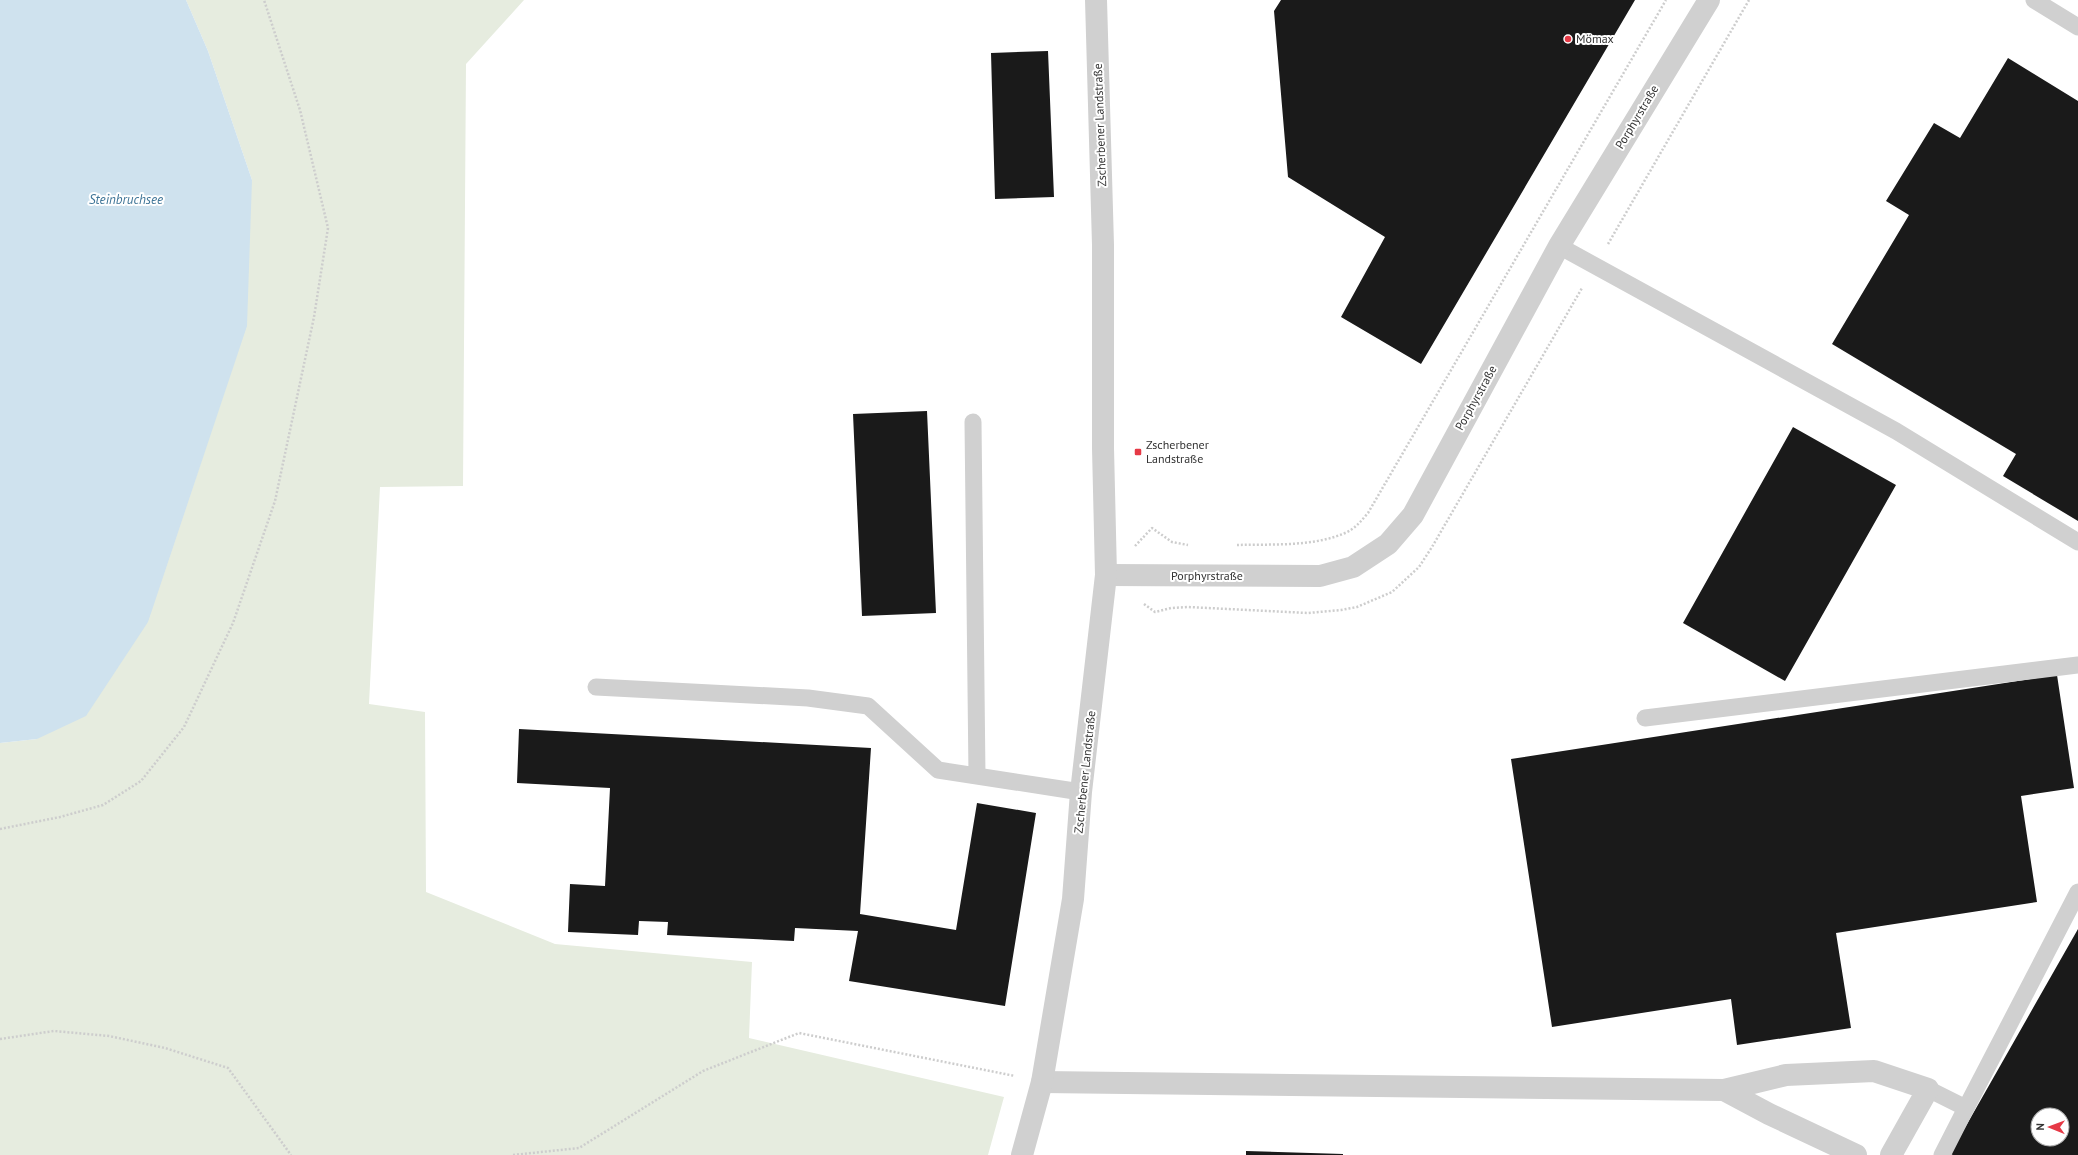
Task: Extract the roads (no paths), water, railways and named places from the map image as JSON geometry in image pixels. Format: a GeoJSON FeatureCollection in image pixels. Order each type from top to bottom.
{"type":"FeatureCollection","features":[{"type":"Feature","properties":{"kind":"street","name":"Zscherbener Landstraße"},"geometry":{"type":"LineString","coordinates":[[1022,1155],[1042,1082],[1073,899],[1081,792],[1106,575],[1103,448],[1103,245],[1096,0]]}},
{"type":"Feature","properties":{"kind":"street","name":"Porphyrstraße"},"geometry":{"type":"LineString","coordinates":[[1106,575],[1320,576],[1353,567],[1388,544],[1413,515],[1559,246],[1709,0]]}},
{"type":"Feature","properties":{"kind":"street"},"geometry":{"type":"LineString","coordinates":[[1042,1082],[1724,1090],[1786,1076],[1874,1071],[1928,1089],[1891,1155]]}},
{"type":"Feature","properties":{"kind":"street"},"geometry":{"type":"LineString","coordinates":[[1724,1090],[1768,1114],[1856,1155]]}},
{"type":"Feature","properties":{"kind":"lane"},"geometry":{"type":"LineString","coordinates":[[2034,0],[2078,27]]}},
{"type":"Feature","properties":{"kind":"lane"},"geometry":{"type":"LineString","coordinates":[[1559,246],[1896,431],[2078,542]]}},
{"type":"Feature","properties":{"kind":"lane"},"geometry":{"type":"LineString","coordinates":[[973,422],[977,776]]}},
{"type":"Feature","properties":{"kind":"lane"},"geometry":{"type":"LineString","coordinates":[[1645,718],[2078,664]]}},
{"type":"Feature","properties":{"kind":"lane"},"geometry":{"type":"LineString","coordinates":[[596,687],[808,698],[868,706],[938,770],[1081,792]]}},
{"type":"Feature","properties":{"kind":"lane"},"geometry":{"type":"LineString","coordinates":[[1942,1155],[2078,892]]}},
{"type":"Feature","properties":{"kind":"lane"},"geometry":{"type":"LineString","coordinates":[[1928,1089],[1966,1108]]}},
{"type":"Feature","properties":{"kind":"water","name":"Steinbruchsee"},"geometry":{"type":"Polygon","coordinates":[[[0,0],[186,0],[208,51],[252,180],[247,326],[148,622],[86,716],[37,739],[0,743],[0,0]]]}},
{"type":"Feature","properties":{"kind":"place","name":"Mömax"},"geometry":{"type":"Point","coordinates":[1568,39]}},
{"type":"Feature","properties":{"kind":"place","name":"Zscherbener Landstraße"},"geometry":{"type":"Point","coordinates":[1138,452]}}]}
